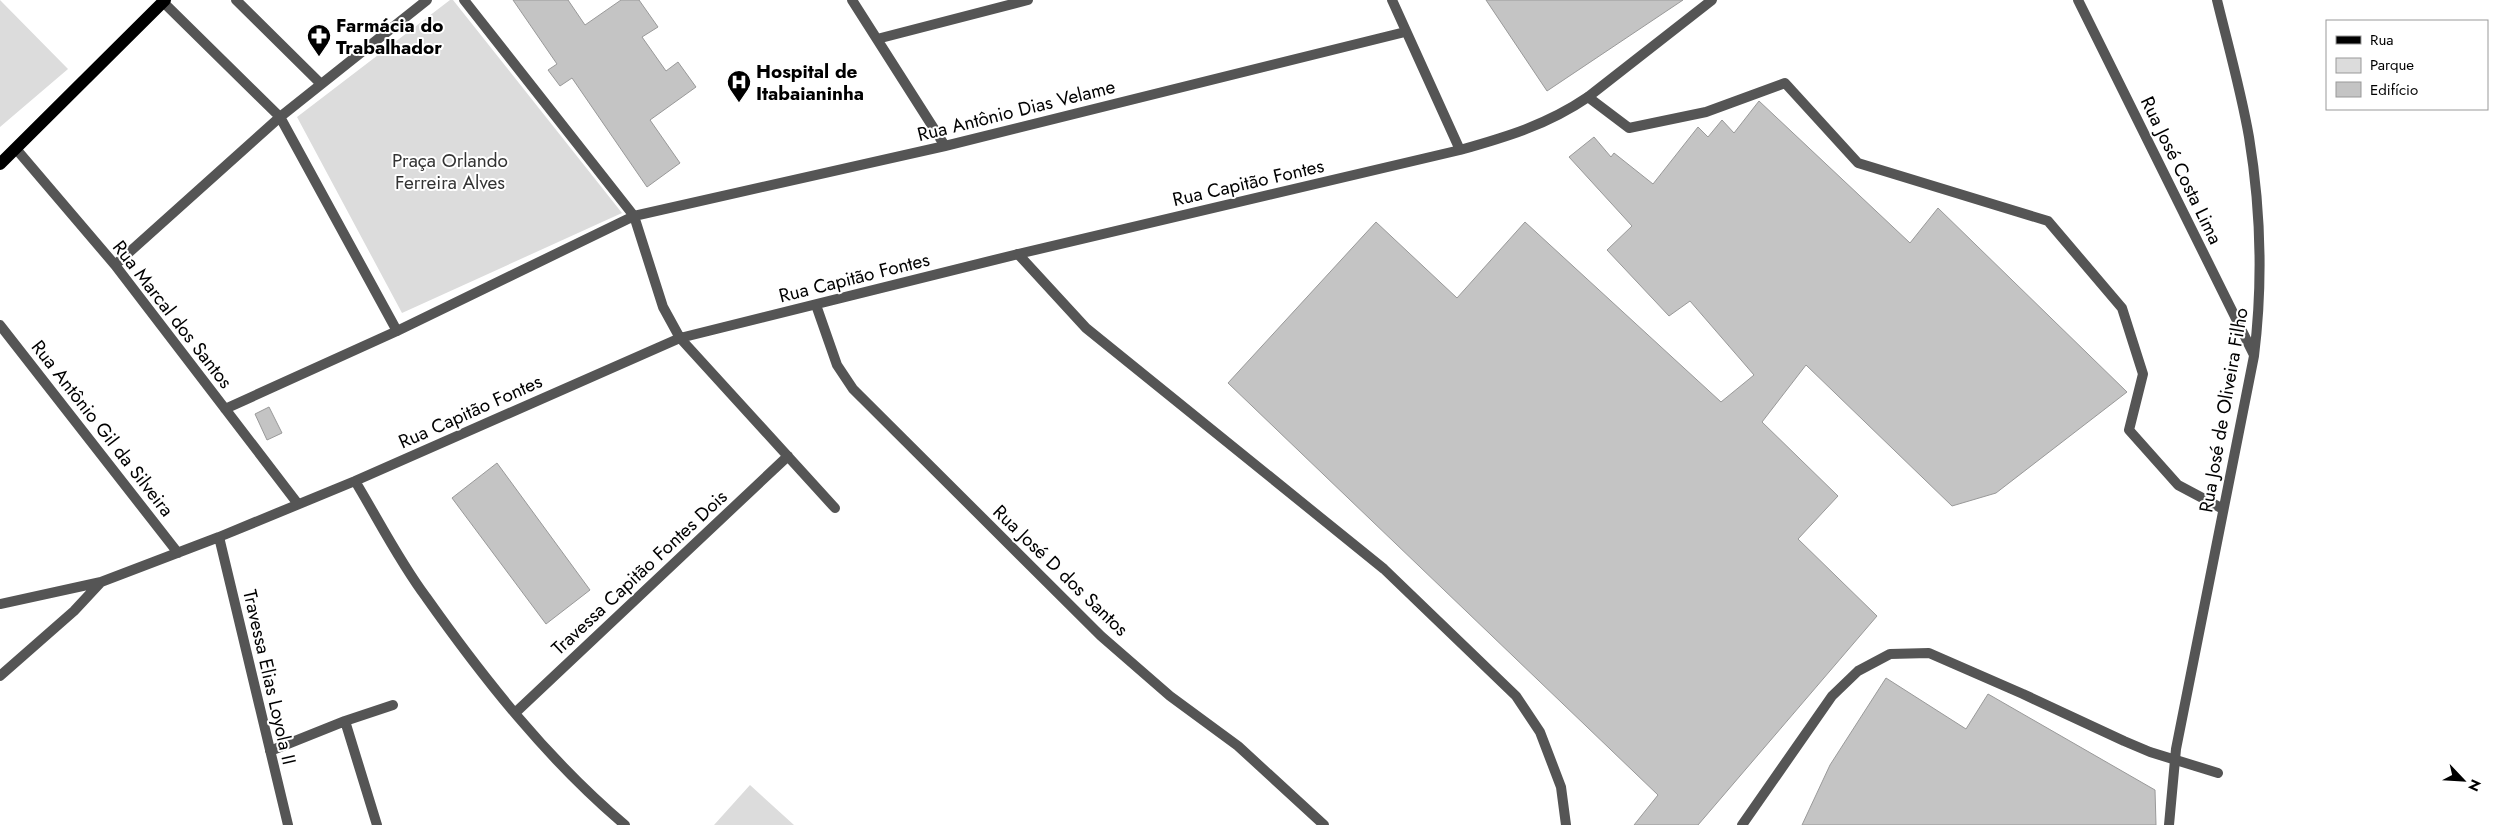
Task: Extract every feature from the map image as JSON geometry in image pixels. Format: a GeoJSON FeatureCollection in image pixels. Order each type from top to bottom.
{"type":"FeatureCollection","features":[{"type":"Feature","properties":{"kind":"main road"},"geometry":{"type":"LineString","coordinates":[[0,164],[17,150],[164,1]]}},
{"type":"Feature","properties":{"kind":"street"},"geometry":{"type":"LineString","coordinates":[[236,0],[321,84]]}},
{"type":"Feature","properties":{"kind":"street"},"geometry":{"type":"LineString","coordinates":[[114,265],[280,117],[427,0]]}},
{"type":"Feature","properties":{"kind":"street"},"geometry":{"type":"LineString","coordinates":[[464,0],[634,216],[663,307],[680,338],[835,508]]}},
{"type":"Feature","properties":{"kind":"street"},"geometry":{"type":"LineString","coordinates":[[852,0],[945,146]]}},
{"type":"Feature","properties":{"kind":"street"},"geometry":{"type":"LineString","coordinates":[[877,39],[1028,0]]}},
{"type":"Feature","properties":{"kind":"street"},"geometry":{"type":"LineString","coordinates":[[1392,0],[1460,150]]}},
{"type":"Feature","properties":{"kind":"street","name":"Rua Capitão Fontes"},"geometry":{"type":"LineString","coordinates":[[0,604],[101,582],[219,537],[355,481],[680,338],[1018,254],[1460,150],[1524,132],[1569,110],[1712,0]]}},
{"type":"Feature","properties":{"kind":"street","name":"Rua José Costa Lima"},"geometry":{"type":"LineString","coordinates":[[2078,0],[2254,356]]}},
{"type":"Feature","properties":{"kind":"street","name":"Rua José de Oliveira Filho"},"geometry":{"type":"LineString","coordinates":[[2169,825],[2175,760],[2254,356],[2261,282],[2256,199],[2247,129],[2217,0]]}},
{"type":"Feature","properties":{"kind":"street"},"geometry":{"type":"LineString","coordinates":[[164,1],[280,117],[397,331]]}},
{"type":"Feature","properties":{"kind":"street","name":"Rua Antônio Dias Velame"},"geometry":{"type":"LineString","coordinates":[[634,216],[945,146],[1405,32]]}},
{"type":"Feature","properties":{"kind":"street"},"geometry":{"type":"LineString","coordinates":[[1588,96],[1629,128],[1706,112],[1785,83],[1858,163],[2048,221],[2122,308],[2143,374],[2129,430],[2178,486],[2223,509]]}},
{"type":"Feature","properties":{"kind":"street","name":"Rua Marcal dos Santos"},"geometry":{"type":"LineString","coordinates":[[17,150],[114,265],[298,504]]}},
{"type":"Feature","properties":{"kind":"street"},"geometry":{"type":"LineString","coordinates":[[225,409],[397,331],[634,216]]}},
{"type":"Feature","properties":{"kind":"street"},"geometry":{"type":"LineString","coordinates":[[1018,254],[1086,328],[1384,569],[1516,696],[1540,732],[1561,787],[1566,825]]}},
{"type":"Feature","properties":{"kind":"street","name":"Rua José D dos Santos"},"geometry":{"type":"LineString","coordinates":[[816,305],[837,365],[853,389],[1101,636],[1170,696],[1238,746],[1324,825]]}},
{"type":"Feature","properties":{"kind":"street","name":"Rua Antônio Gil da Silveira"},"geometry":{"type":"LineString","coordinates":[[0,325],[178,553]]}},
{"type":"Feature","properties":{"kind":"street","name":"Travessa Capitão Fontes Dois"},"geometry":{"type":"LineString","coordinates":[[515,713],[788,456]]}},
{"type":"Feature","properties":{"kind":"street"},"geometry":{"type":"LineString","coordinates":[[355,481],[425,597],[487,681],[570,774],[625,825]]}},
{"type":"Feature","properties":{"kind":"street","name":"Travessa Elias Loyola II"},"geometry":{"type":"LineString","coordinates":[[219,537],[288,825]]}},
{"type":"Feature","properties":{"kind":"street"},"geometry":{"type":"LineString","coordinates":[[0,676],[74,611],[101,582]]}},
{"type":"Feature","properties":{"kind":"street"},"geometry":{"type":"LineString","coordinates":[[1742,825],[1832,696],[1858,671],[1890,654],[1928,653],[2023,694],[2124,741],[2175,760],[2218,773]]}},
{"type":"Feature","properties":{"kind":"street"},"geometry":{"type":"LineString","coordinates":[[270,751],[345,721],[393,706]]}},
{"type":"Feature","properties":{"kind":"street"},"geometry":{"type":"LineString","coordinates":[[345,721],[377,825]]}},
{"type":"Feature","properties":{"kind":"green space"},"geometry":{"type":"Polygon","coordinates":[[[0,0],[68,69],[0,127],[0,0]]]}},
{"type":"Feature","properties":{"kind":"green space","name":"Praça Orlando Ferreira Alves"},"geometry":{"type":"Polygon","coordinates":[[[450,0],[453,0],[622,213],[402,313],[297,117],[450,0]]]}},
{"type":"Feature","properties":{"kind":"green space"},"geometry":{"type":"Polygon","coordinates":[[[750,785],[794,825],[714,825],[750,785]]]}},
{"type":"Feature","properties":{"kind":"building"},"geometry":{"type":"Polygon","coordinates":[[[513,0],[568,0],[585,25],[621,0],[639,0],[658,27],[642,37],[666,71],[678,62],[696,87],[650,120],[680,163],[647,187],[572,78],[560,86],[548,70],[557,64],[513,0]]]}},
{"type":"Feature","properties":{"kind":"building"},"geometry":{"type":"Polygon","coordinates":[[[1486,0],[1683,0],[1547,91],[1486,0]]]}},
{"type":"Feature","properties":{"kind":"building"},"geometry":{"type":"Polygon","coordinates":[[[1759,101],[1910,243],[1938,208],[2127,392],[1996,493],[1952,506],[1806,365],[1762,422],[1838,496],[1798,539],[1877,616],[1698,825],[1634,825],[1658,795],[1228,383],[1376,222],[1457,298],[1525,222],[1721,402],[1754,375],[1690,301],[1669,316],[1607,250],[1632,226],[1569,157],[1594,137],[1611,157],[1614,153],[1653,184],[1698,127],[1708,137],[1722,120],[1734,133],[1759,101]]]}},
{"type":"Feature","properties":{"kind":"building"},"geometry":{"type":"Polygon","coordinates":[[[269,407],[282,433],[267,440],[255,414],[269,407]]]}},
{"type":"Feature","properties":{"kind":"building"},"geometry":{"type":"Polygon","coordinates":[[[497,463],[590,590],[546,624],[452,498],[497,463]]]}},
{"type":"Feature","properties":{"kind":"building"},"geometry":{"type":"Polygon","coordinates":[[[1886,678],[1966,729],[1988,694],[2155,790],[2156,825],[1802,825],[1830,765],[1886,678]]]}},
{"type":"Feature","properties":{"kind":"place","name":"Farmácia do Trabalhador"},"geometry":{"type":"Point","coordinates":[319,57]}},
{"type":"Feature","properties":{"kind":"place","name":"Hospital de Itabaianinha"},"geometry":{"type":"Point","coordinates":[739,103]}}]}
